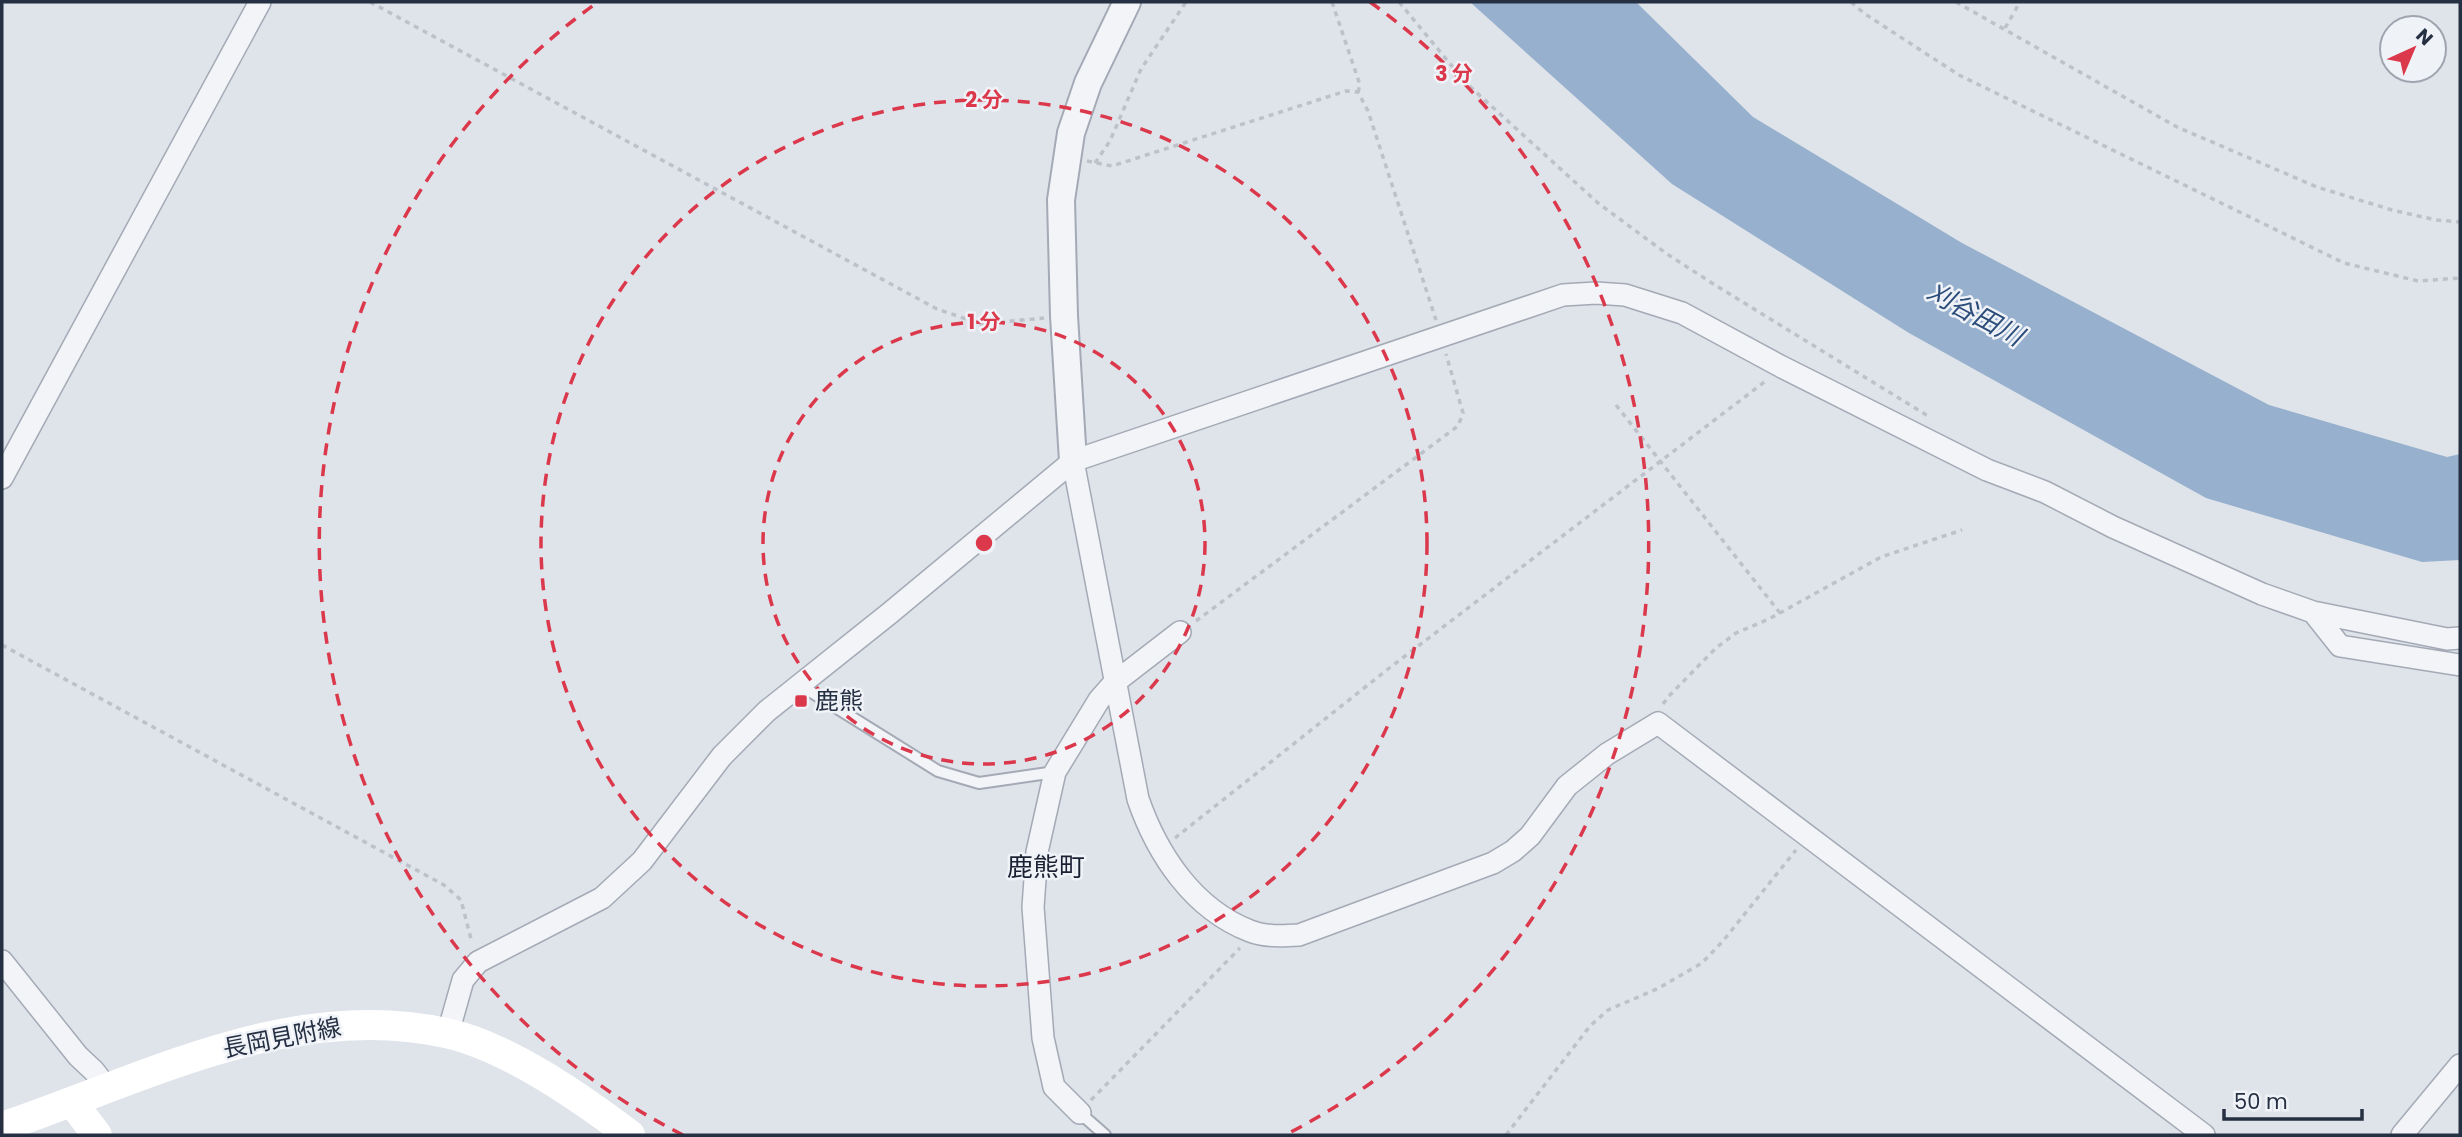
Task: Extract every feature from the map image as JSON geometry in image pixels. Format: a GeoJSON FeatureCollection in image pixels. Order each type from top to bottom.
{"type":"FeatureCollection","features":[{"type":"Feature","properties":{"kind":"main road","name":"長岡見附線"},"geometry":{"type":"LineString","coordinates":[[2,1126],[183,1059],[305,1029],[355,1023],[448,1033],[488,1047],[584,1100],[630,1135]]}},
{"type":"Feature","properties":{"kind":"main road"},"geometry":{"type":"LineString","coordinates":[[72,1102],[97,1135]]}},
{"type":"Feature","properties":{"kind":"street"},"geometry":{"type":"LineString","coordinates":[[2,478],[260,2]]}},
{"type":"Feature","properties":{"kind":"street"},"geometry":{"type":"LineString","coordinates":[[1127,2],[1088,83],[1071,133],[1061,200],[1070,438],[1114,683],[1138,799],[1161,852],[1189,888],[1229,921],[1252,932],[1279,936],[1299,935],[1493,863],[1530,836],[1567,786],[1607,754],[1658,723],[2204,1135]]}},
{"type":"Feature","properties":{"kind":"street"},"geometry":{"type":"LineString","coordinates":[[448,1033],[463,980],[478,962],[602,898],[642,861],[722,757],[767,711],[1073,461],[1563,295],[1625,295],[1682,313],[1782,367],[1987,470],[2045,492],[2113,527],[2262,594],[2313,612],[2447,639],[2460,638]]}},
{"type":"Feature","properties":{"kind":"street"},"geometry":{"type":"LineString","coordinates":[[2313,612],[2340,646],[2460,665]]}},
{"type":"Feature","properties":{"kind":"street"},"geometry":{"type":"LineString","coordinates":[[1080,1113],[1054,1087],[1043,1038],[1033,907],[1037,852],[1055,772],[1099,700],[1114,683],[1180,632]]}},
{"type":"Feature","properties":{"kind":"street"},"geometry":{"type":"LineString","coordinates":[[2,961],[78,1056],[108,1088]]}},
{"type":"Feature","properties":{"kind":"street"},"geometry":{"type":"LineString","coordinates":[[2402,1135],[2459,1070]]}},
{"type":"Feature","properties":{"kind":"lane"},"geometry":{"type":"LineString","coordinates":[[800,685],[938,771],[979,783],[1055,772]]}},
{"type":"Feature","properties":{"kind":"lane"},"geometry":{"type":"LineString","coordinates":[[1080,1113],[1105,1135]]}},
{"type":"Feature","properties":{"kind":"path"},"geometry":{"type":"LineString","coordinates":[[370,2],[937,309],[981,324],[1064,316]]}},
{"type":"Feature","properties":{"kind":"path"},"geometry":{"type":"LineString","coordinates":[[1095,163],[1110,141],[1141,69],[1186,2]]}},
{"type":"Feature","properties":{"kind":"path"},"geometry":{"type":"LineString","coordinates":[[1180,632],[1458,426],[1463,413],[1441,336],[1368,111],[1358,92],[1360,85],[1332,2]]}},
{"type":"Feature","properties":{"kind":"path"},"geometry":{"type":"LineString","coordinates":[[1399,2],[1466,83],[1598,203],[1696,273],[1927,416]]}},
{"type":"Feature","properties":{"kind":"path"},"geometry":{"type":"LineString","coordinates":[[1851,2],[1865,14],[1959,75],[2344,263],[2418,281],[2460,278]]}},
{"type":"Feature","properties":{"kind":"path"},"geometry":{"type":"LineString","coordinates":[[1956,2],[2177,127],[2330,191],[2392,210],[2436,220],[2460,222]]}},
{"type":"Feature","properties":{"kind":"path"},"geometry":{"type":"LineString","coordinates":[[2005,28],[2020,2]]}},
{"type":"Feature","properties":{"kind":"path"},"geometry":{"type":"LineString","coordinates":[[1067,158],[1112,166],[1346,91],[1358,92]]}},
{"type":"Feature","properties":{"kind":"path"},"geometry":{"type":"LineString","coordinates":[[1161,852],[1388,669],[1782,367]]}},
{"type":"Feature","properties":{"kind":"path"},"geometry":{"type":"LineString","coordinates":[[1616,405],[1780,613]]}},
{"type":"Feature","properties":{"kind":"path"},"geometry":{"type":"LineString","coordinates":[[1658,723],[1660,709],[1669,696],[1716,648],[1736,633],[1780,613],[1881,557],[1962,530]]}},
{"type":"Feature","properties":{"kind":"path"},"geometry":{"type":"LineString","coordinates":[[2,645],[444,885],[461,900],[478,962]]}},
{"type":"Feature","properties":{"kind":"path"},"geometry":{"type":"LineString","coordinates":[[1506,1135],[1590,1026],[1608,1010],[1659,988],[1702,963],[1723,941],[1808,835]]}},
{"type":"Feature","properties":{"kind":"path"},"geometry":{"type":"LineString","coordinates":[[1080,1113],[1235,955],[1252,932]]}},
{"type":"Feature","properties":{"kind":"water","name":"刈谷田川"},"geometry":{"type":"Polygon","coordinates":[[[1470,2],[1636,2],[1753,117],[1962,243],[2269,405],[2447,457],[2460,454],[2460,560],[2422,562],[2206,498],[1909,333],[1672,184],[1470,2]]]}},
{"type":"Feature","properties":{"kind":"place","name":"鹿熊"},"geometry":{"type":"Point","coordinates":[801,701]}},
{"type":"Feature","properties":{"kind":"district","name":"鹿熊町"},"geometry":{"type":"Point","coordinates":[1046,867]}}]}
